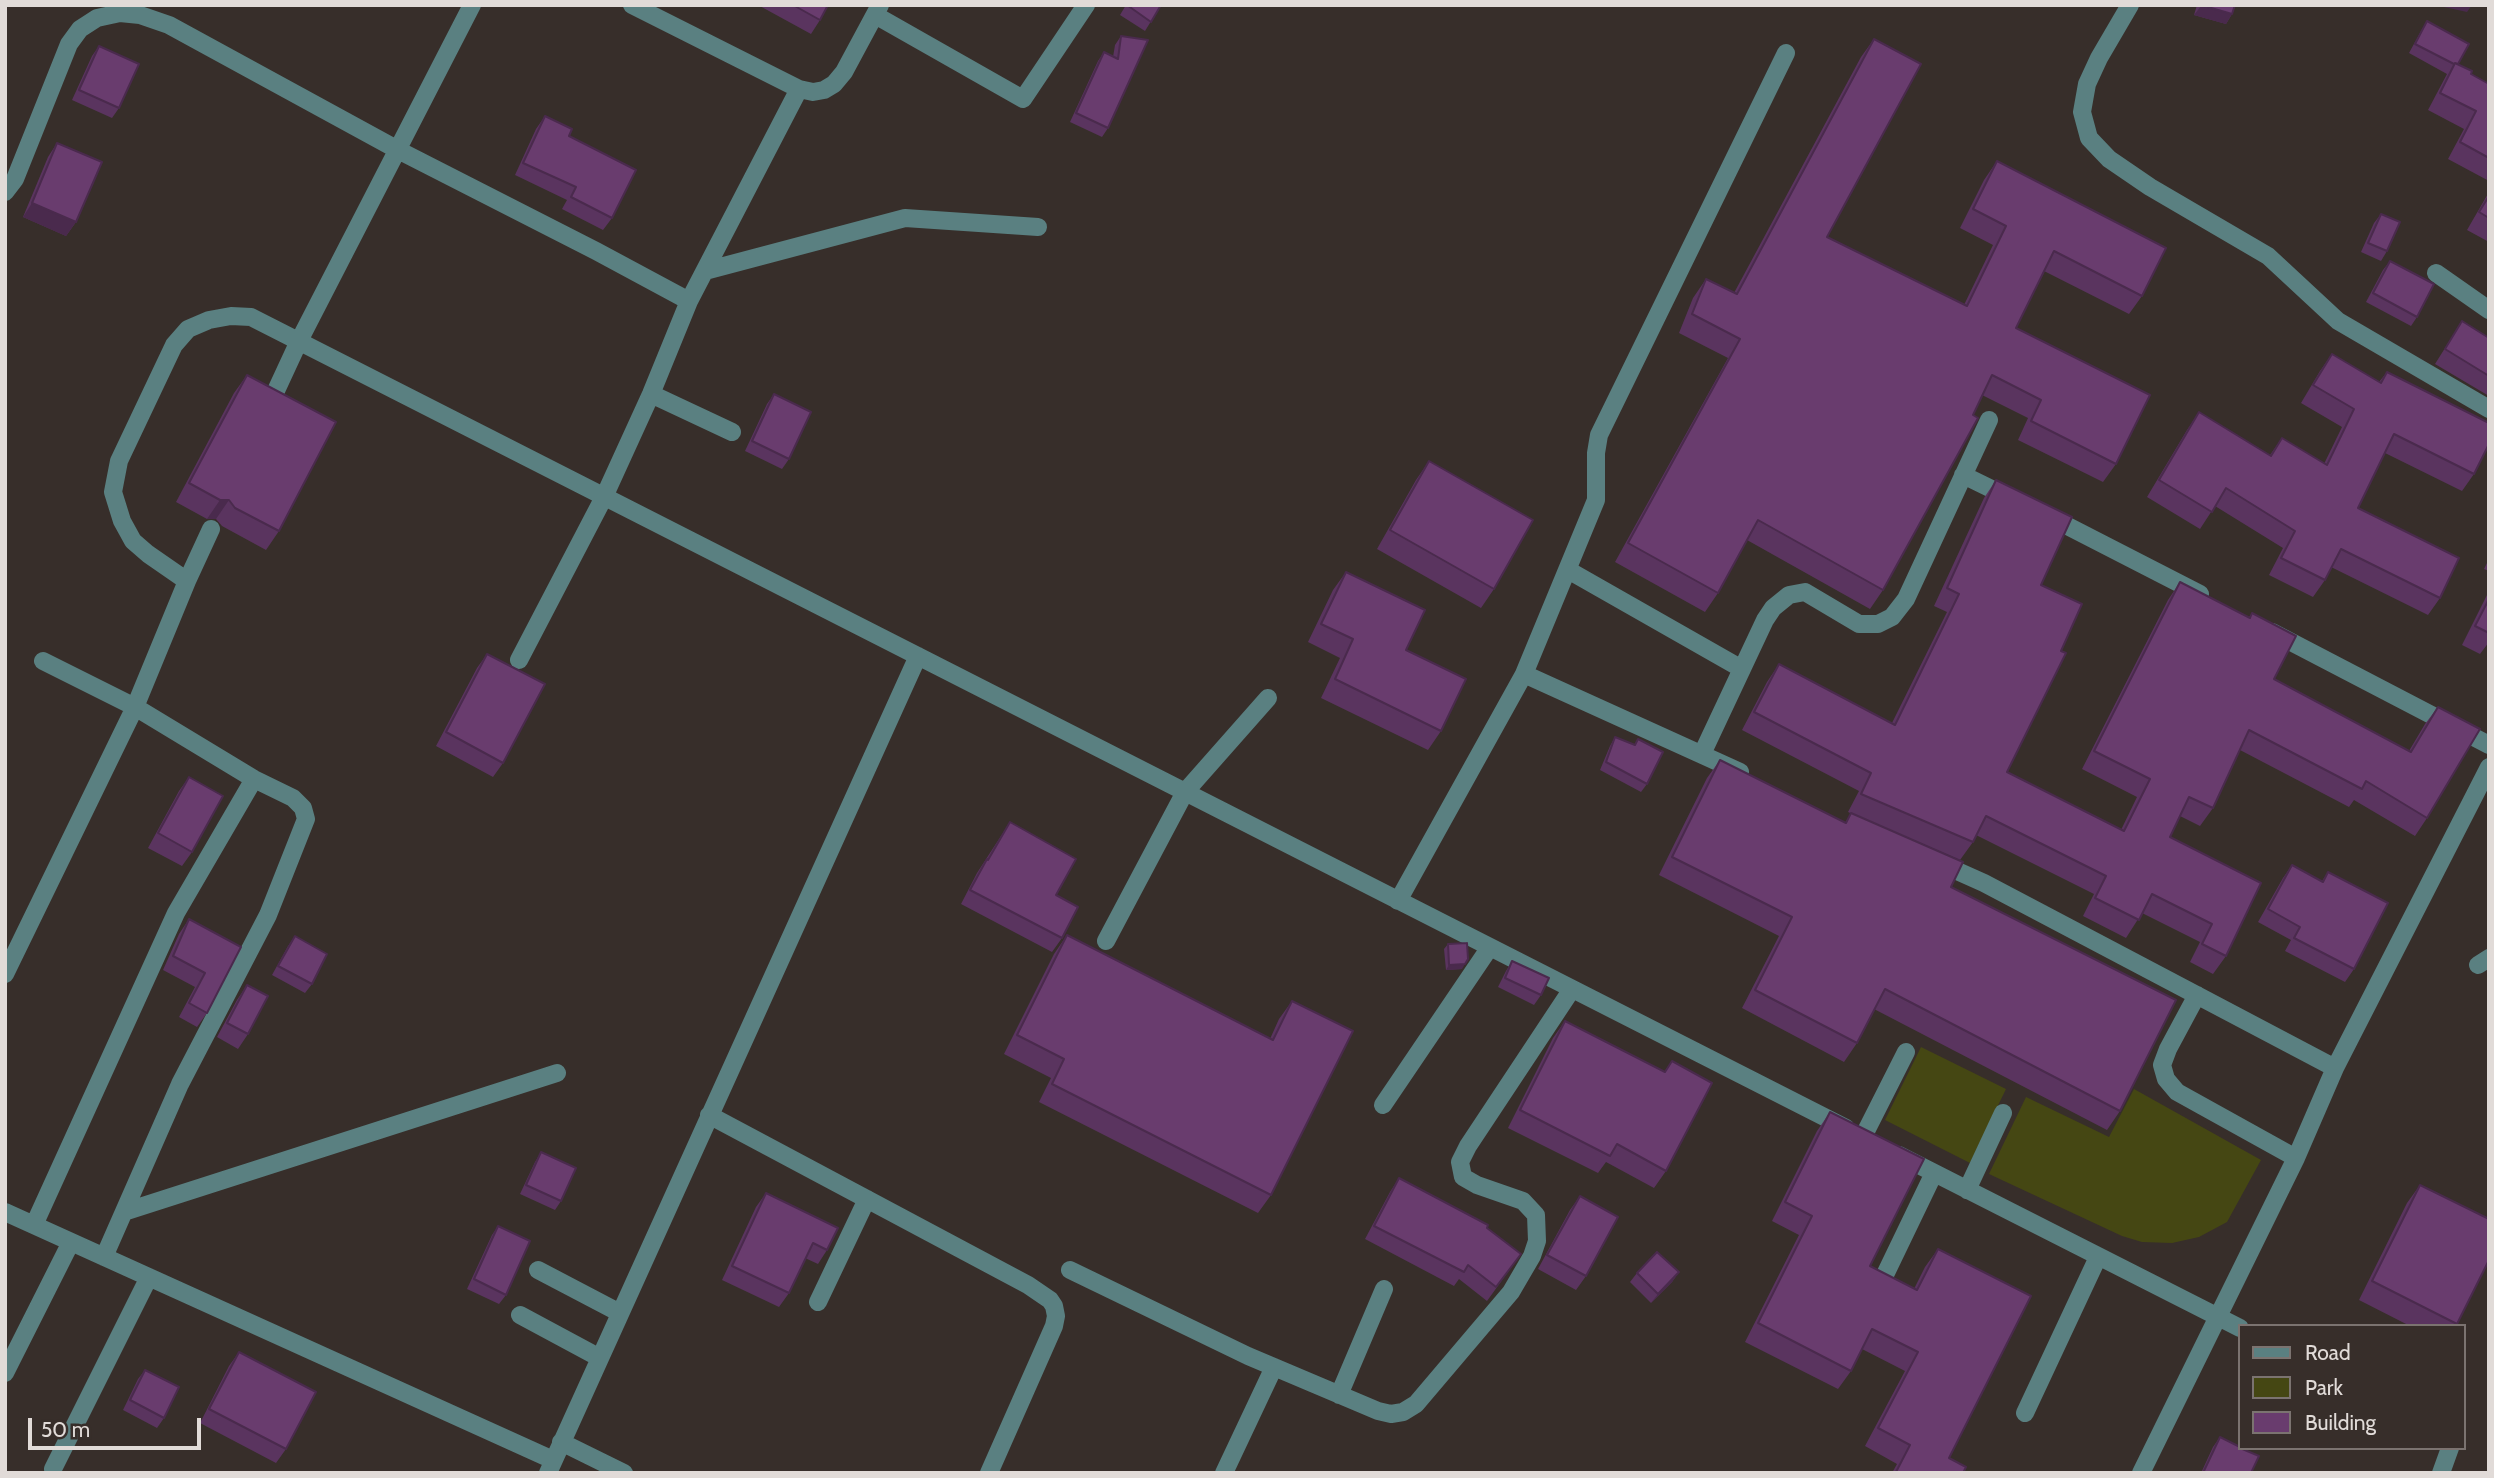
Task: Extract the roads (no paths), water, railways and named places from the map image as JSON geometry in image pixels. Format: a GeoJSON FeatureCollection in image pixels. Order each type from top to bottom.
{"type":"FeatureCollection","features":[{"type":"Feature","properties":{"kind":"street"},"geometry":{"type":"LineString","coordinates":[[274,395],[299,341],[472,5]]}},
{"type":"Feature","properties":{"kind":"street"},"geometry":{"type":"LineString","coordinates":[[632,5],[799,89],[813,92],[834,84],[844,72],[877,10],[1023,99],[1086,5]]}},
{"type":"Feature","properties":{"kind":"street"},"geometry":{"type":"LineString","coordinates":[[2130,5],[2087,84],[2081,112],[2089,138],[2109,159],[2150,187],[2268,256],[2338,321],[2489,409]]}},
{"type":"Feature","properties":{"kind":"street"},"geometry":{"type":"LineString","coordinates":[[5,192],[15,179],[69,44],[80,29],[97,18],[120,13],[140,15],[169,26],[398,150],[689,301]]}},
{"type":"Feature","properties":{"kind":"street"},"geometry":{"type":"LineString","coordinates":[[1398,901],[1524,674],[1596,500],[1596,453],[1599,435],[1786,53]]}},
{"type":"Feature","properties":{"kind":"street"},"geometry":{"type":"LineString","coordinates":[[519,660],[604,497],[651,394],[689,301],[799,89]]}},
{"type":"Feature","properties":{"kind":"street"},"geometry":{"type":"LineString","coordinates":[[705,271],[905,218],[1038,227]]}},
{"type":"Feature","properties":{"kind":"street"},"geometry":{"type":"LineString","coordinates":[[2436,273],[2489,310]]}},
{"type":"Feature","properties":{"kind":"street"},"geometry":{"type":"LineString","coordinates":[[187,582],[133,541],[122,521],[113,492],[119,461],[174,345],[188,329],[220,318],[251,317],[2238,1327]]}},
{"type":"Feature","properties":{"kind":"street"},"geometry":{"type":"LineString","coordinates":[[651,394],[732,432]]}},
{"type":"Feature","properties":{"kind":"street"},"geometry":{"type":"LineString","coordinates":[[1702,754],[1765,620],[1773,608],[1789,595],[1805,592],[1859,624],[1878,624],[1892,618],[1906,599],[1989,420]]}},
{"type":"Feature","properties":{"kind":"street"},"geometry":{"type":"LineString","coordinates":[[1963,475],[2220,605]]}},
{"type":"Feature","properties":{"kind":"street"},"geometry":{"type":"LineString","coordinates":[[5,974],[135,707],[211,529]]}},
{"type":"Feature","properties":{"kind":"street"},"geometry":{"type":"LineString","coordinates":[[1568,570],[1742,669]]}},
{"type":"Feature","properties":{"kind":"street"},"geometry":{"type":"LineString","coordinates":[[2257,624],[2489,745]]}},
{"type":"Feature","properties":{"kind":"street"},"geometry":{"type":"LineString","coordinates":[[5,1212],[149,1277],[550,1467],[918,656]]}},
{"type":"Feature","properties":{"kind":"street"},"geometry":{"type":"LineString","coordinates":[[43,661],[135,707],[254,779],[293,799],[303,808],[306,819],[268,915],[180,1084],[104,1257]]}},
{"type":"Feature","properties":{"kind":"street"},"geometry":{"type":"LineString","coordinates":[[1524,674],[1750,777]]}},
{"type":"Feature","properties":{"kind":"street"},"geometry":{"type":"LineString","coordinates":[[1106,941],[1185,792],[1268,698]]}},
{"type":"Feature","properties":{"kind":"street"},"geometry":{"type":"LineString","coordinates":[[2141,1473],[2296,1158],[2335,1068],[2489,767]]}},
{"type":"Feature","properties":{"kind":"street"},"geometry":{"type":"LineString","coordinates":[[34,1225],[176,913],[254,779]]}},
{"type":"Feature","properties":{"kind":"street"},"geometry":{"type":"LineString","coordinates":[[1921,856],[1984,883],[2335,1068]]}},
{"type":"Feature","properties":{"kind":"street"},"geometry":{"type":"LineString","coordinates":[[1383,1105],[1490,947]]}},
{"type":"Feature","properties":{"kind":"street"},"geometry":{"type":"LineString","coordinates":[[1070,1270],[1339,1395],[1391,1414],[1403,1412],[1416,1404],[1511,1292],[1532,1256],[1537,1241],[1536,1215],[1523,1201],[1477,1185],[1463,1177],[1460,1162],[1572,989]]}},
{"type":"Feature","properties":{"kind":"street"},"geometry":{"type":"LineString","coordinates":[[2197,995],[2162,1065],[2166,1079],[2177,1092],[2296,1158]]}},
{"type":"Feature","properties":{"kind":"street"},"geometry":{"type":"LineString","coordinates":[[1875,1143],[1906,1052]]}},
{"type":"Feature","properties":{"kind":"street"},"geometry":{"type":"LineString","coordinates":[[124,1212],[557,1073]]}},
{"type":"Feature","properties":{"kind":"street"},"geometry":{"type":"LineString","coordinates":[[1967,1191],[2003,1113]]}},
{"type":"Feature","properties":{"kind":"street"},"geometry":{"type":"LineString","coordinates":[[709,1115],[1028,1285],[1050,1300],[1056,1316],[1054,1326],[989,1473]]}},
{"type":"Feature","properties":{"kind":"street"},"geometry":{"type":"LineString","coordinates":[[1882,1281],[1934,1173]]}},
{"type":"Feature","properties":{"kind":"street"},"geometry":{"type":"LineString","coordinates":[[818,1302],[867,1199]]}},
{"type":"Feature","properties":{"kind":"street"},"geometry":{"type":"LineString","coordinates":[[5,1373],[71,1242]]}},
{"type":"Feature","properties":{"kind":"street"},"geometry":{"type":"LineString","coordinates":[[2025,1413],[2098,1257]]}},
{"type":"Feature","properties":{"kind":"street"},"geometry":{"type":"LineString","coordinates":[[538,1270],[620,1313]]}},
{"type":"Feature","properties":{"kind":"street"},"geometry":{"type":"LineString","coordinates":[[53,1469],[149,1277]]}},
{"type":"Feature","properties":{"kind":"street"},"geometry":{"type":"LineString","coordinates":[[1339,1395],[1384,1289]]}},
{"type":"Feature","properties":{"kind":"street"},"geometry":{"type":"LineString","coordinates":[[520,1314],[600,1358]]}},
{"type":"Feature","properties":{"kind":"street"},"geometry":{"type":"LineString","coordinates":[[1224,1473],[1274,1367]]}},
{"type":"Feature","properties":{"kind":"street"},"geometry":{"type":"LineString","coordinates":[[561,1442],[624,1473]]}},
{"type":"Feature","properties":{"kind":"street"},"geometry":{"type":"LineString","coordinates":[[2441,1473],[2450,1450]]}}]}
